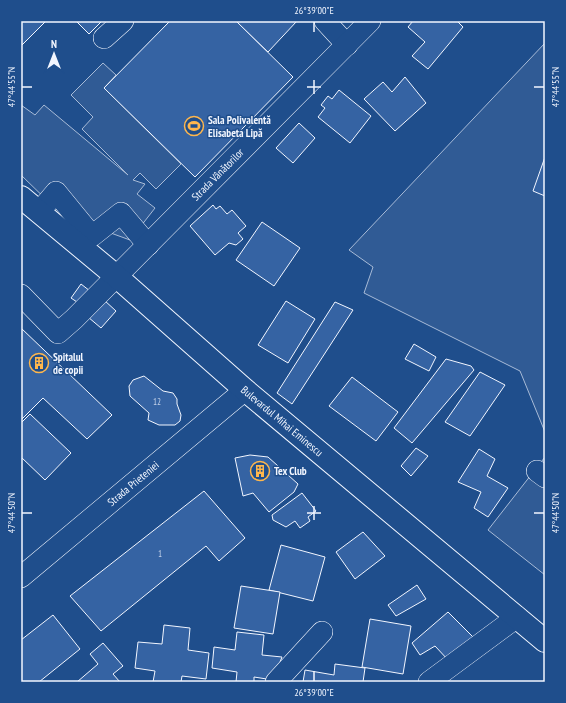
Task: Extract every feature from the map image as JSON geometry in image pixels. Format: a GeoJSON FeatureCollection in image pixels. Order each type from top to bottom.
{"type":"FeatureCollection","features":[{"type":"Feature","properties":{"kind":"main road","name":"Bulevardul Mihai Eminescu"},"geometry":{"type":"LineString","coordinates":[[21,197],[116,276],[245,390],[545,641]]}},
{"type":"Feature","properties":{"kind":"street"},"geometry":{"type":"LineString","coordinates":[[104,38],[123,21]]}},
{"type":"Feature","properties":{"kind":"street"},"geometry":{"type":"LineString","coordinates":[[325,21],[348,45]]}},
{"type":"Feature","properties":{"kind":"street","name":"Strada Vânătorilor"},"geometry":{"type":"LineString","coordinates":[[21,295],[58,333],[348,45],[370,21]]}},
{"type":"Feature","properties":{"kind":"street"},"geometry":{"type":"LineString","coordinates":[[39,212],[56,192],[92,236],[121,213],[148,245]]}},
{"type":"Feature","properties":{"kind":"street","name":"Strada Prieteniei"},"geometry":{"type":"LineString","coordinates":[[21,577],[245,390]]}},
{"type":"Feature","properties":{"kind":"street"},"geometry":{"type":"LineString","coordinates":[[429,682],[517,617]]}},
{"type":"Feature","properties":{"kind":"street"},"geometry":{"type":"LineString","coordinates":[[276,682],[322,632]]}},
{"type":"Feature","properties":{"kind":"shaded area"},"geometry":{"type":"Polygon","coordinates":[[[545,43],[545,432],[520,371],[364,293],[373,267],[349,250],[545,43]]]}},
{"type":"Feature","properties":{"kind":"shaded area"},"geometry":{"type":"Polygon","coordinates":[[[103,63],[116,75],[104,88],[181,164],[156,189],[140,173],[133,180],[145,184],[137,194],[155,208],[130,240],[108,232],[94,246],[21,175],[21,105],[35,115],[44,105],[128,175],[82,129],[93,117],[71,95],[103,63]]]}},
{"type":"Feature","properties":{"kind":"shaded area"},"geometry":{"type":"Polygon","coordinates":[[[545,457],[545,575],[488,530],[545,457]]]}},
{"type":"Feature","properties":{"kind":"building"},"geometry":{"type":"Polygon","coordinates":[[[21,21],[46,21],[21,46],[21,21]]]}},
{"type":"Feature","properties":{"kind":"building"},"geometry":{"type":"Polygon","coordinates":[[[76,21],[102,21],[89,34],[76,21]]]}},
{"type":"Feature","properties":{"kind":"building","name":"Sala Polivalentă Elisabeta Lipă"},"geometry":{"type":"Polygon","coordinates":[[[170,21],[236,21],[293,77],[195,177],[104,88],[170,21]]]}},
{"type":"Feature","properties":{"kind":"building"},"geometry":{"type":"Polygon","coordinates":[[[236,21],[297,21],[268,52],[236,21]]]}},
{"type":"Feature","properties":{"kind":"building"},"geometry":{"type":"Polygon","coordinates":[[[413,21],[457,21],[463,27],[428,69],[412,56],[425,42],[408,27],[413,21]]]}},
{"type":"Feature","properties":{"kind":"building"},"geometry":{"type":"Polygon","coordinates":[[[405,77],[426,103],[395,131],[364,99],[383,82],[392,92],[405,77]]]}},
{"type":"Feature","properties":{"kind":"building"},"geometry":{"type":"Polygon","coordinates":[[[339,90],[371,116],[350,143],[318,117],[325,108],[321,105],[328,96],[332,99],[339,90]]]}},
{"type":"Feature","properties":{"kind":"building"},"geometry":{"type":"Polygon","coordinates":[[[299,123],[315,138],[293,163],[276,148],[299,123]]]}},
{"type":"Feature","properties":{"kind":"building"},"geometry":{"type":"Polygon","coordinates":[[[545,157],[545,196],[533,191],[545,157]]]}},
{"type":"Feature","properties":{"kind":"building"},"geometry":{"type":"Polygon","coordinates":[[[213,205],[216,209],[220,206],[227,214],[232,210],[246,226],[238,233],[243,239],[236,245],[229,243],[215,255],[190,226],[213,205]]]}},
{"type":"Feature","properties":{"kind":"building"},"geometry":{"type":"Polygon","coordinates":[[[262,222],[300,248],[274,286],[236,260],[262,222]]]}},
{"type":"Feature","properties":{"kind":"building"},"geometry":{"type":"Polygon","coordinates":[[[81,284],[90,291],[80,304],[71,298],[81,284]]]}},
{"type":"Feature","properties":{"kind":"building"},"geometry":{"type":"Polygon","coordinates":[[[104,300],[116,311],[101,328],[88,317],[104,300]]]}},
{"type":"Feature","properties":{"kind":"building"},"geometry":{"type":"Polygon","coordinates":[[[286,301],[315,319],[288,363],[258,345],[286,301]]]}},
{"type":"Feature","properties":{"kind":"building"},"geometry":{"type":"Polygon","coordinates":[[[335,302],[353,310],[292,404],[277,393],[335,302]]]}},
{"type":"Feature","properties":{"kind":"building","name":"Spitalul de copii"},"geometry":{"type":"Polygon","coordinates":[[[21,328],[112,415],[87,439],[43,398],[21,420],[21,328]]]}},
{"type":"Feature","properties":{"kind":"building"},"geometry":{"type":"Polygon","coordinates":[[[414,344],[436,357],[429,371],[405,359],[414,344]]]}},
{"type":"Feature","properties":{"kind":"building"},"geometry":{"type":"Polygon","coordinates":[[[446,359],[471,366],[474,370],[412,443],[394,428],[446,359]]]}},
{"type":"Feature","properties":{"kind":"building"},"geometry":{"type":"Polygon","coordinates":[[[480,372],[505,385],[470,436],[445,422],[480,372]]]}},
{"type":"Feature","properties":{"kind":"building"},"geometry":{"type":"Polygon","coordinates":[[[144,376],[163,391],[173,393],[177,399],[177,404],[181,415],[180,421],[175,425],[159,425],[148,420],[149,413],[130,396],[129,386],[133,380],[144,376]]]}},
{"type":"Feature","properties":{"kind":"building"},"geometry":{"type":"Polygon","coordinates":[[[352,377],[398,412],[376,441],[329,406],[352,377]]]}},
{"type":"Feature","properties":{"kind":"building"},"geometry":{"type":"Polygon","coordinates":[[[30,414],[71,453],[45,480],[21,457],[21,423],[30,414]]]}},
{"type":"Feature","properties":{"kind":"building"},"geometry":{"type":"Polygon","coordinates":[[[416,448],[428,456],[411,476],[401,466],[416,448]]]}},
{"type":"Feature","properties":{"kind":"building"},"geometry":{"type":"Polygon","coordinates":[[[479,449],[495,459],[487,476],[508,488],[488,517],[474,508],[481,492],[458,482],[479,449]]]}},
{"type":"Feature","properties":{"kind":"building","name":"Tex Club"},"geometry":{"type":"Polygon","coordinates":[[[250,455],[268,457],[298,484],[294,492],[269,512],[253,493],[243,496],[235,458],[250,455]]]}},
{"type":"Feature","properties":{"kind":"building"},"geometry":{"type":"Polygon","coordinates":[[[204,491],[245,538],[219,561],[206,546],[101,631],[70,596],[204,491]]]}},
{"type":"Feature","properties":{"kind":"building"},"geometry":{"type":"Polygon","coordinates":[[[302,493],[316,511],[308,517],[310,521],[300,528],[295,521],[286,527],[273,520],[272,515],[302,493]]]}},
{"type":"Feature","properties":{"kind":"building"},"geometry":{"type":"Polygon","coordinates":[[[363,532],[385,556],[355,579],[336,552],[363,532]]]}},
{"type":"Feature","properties":{"kind":"building"},"geometry":{"type":"Polygon","coordinates":[[[281,545],[325,557],[313,601],[269,590],[281,545]]]}},
{"type":"Feature","properties":{"kind":"building"},"geometry":{"type":"Polygon","coordinates":[[[417,585],[426,599],[396,616],[388,605],[417,585]]]}},
{"type":"Feature","properties":{"kind":"building"},"geometry":{"type":"Polygon","coordinates":[[[241,586],[280,592],[273,634],[234,628],[241,586]]]}},
{"type":"Feature","properties":{"kind":"building"},"geometry":{"type":"Polygon","coordinates":[[[448,612],[473,637],[449,661],[435,646],[420,655],[412,643],[448,612]]]}},
{"type":"Feature","properties":{"kind":"building"},"geometry":{"type":"Polygon","coordinates":[[[53,615],[80,649],[39,682],[21,682],[21,640],[53,615]]]}},
{"type":"Feature","properties":{"kind":"building"},"geometry":{"type":"Polygon","coordinates":[[[370,619],[411,626],[403,674],[362,667],[370,619]]]}},
{"type":"Feature","properties":{"kind":"building"},"geometry":{"type":"Polygon","coordinates":[[[164,625],[190,628],[188,650],[209,653],[206,679],[182,676],[181,682],[153,682],[155,671],[135,668],[138,642],[162,644],[164,625]]]}},
{"type":"Feature","properties":{"kind":"building"},"geometry":{"type":"Polygon","coordinates":[[[237,632],[264,635],[262,655],[282,657],[273,680],[254,677],[254,682],[236,682],[237,672],[212,668],[214,647],[235,650],[237,632]]]}},
{"type":"Feature","properties":{"kind":"building"},"geometry":{"type":"Polygon","coordinates":[[[103,643],[123,666],[113,674],[120,682],[77,682],[98,664],[90,654],[103,643]]]}},
{"type":"Feature","properties":{"kind":"building"},"geometry":{"type":"Polygon","coordinates":[[[335,664],[365,668],[363,682],[303,682],[305,670],[334,675],[335,664]]]}},
{"type":"Feature","properties":{"kind":"place","name":"Sala Polivalentă Elisabeta Lipă"},"geometry":{"type":"Point","coordinates":[194,126]}},
{"type":"Feature","properties":{"kind":"place","name":"Spitalul de copii"},"geometry":{"type":"Point","coordinates":[39,363]}},
{"type":"Feature","properties":{"kind":"place","name":"Tex Club"},"geometry":{"type":"Point","coordinates":[260,471]}}]}
